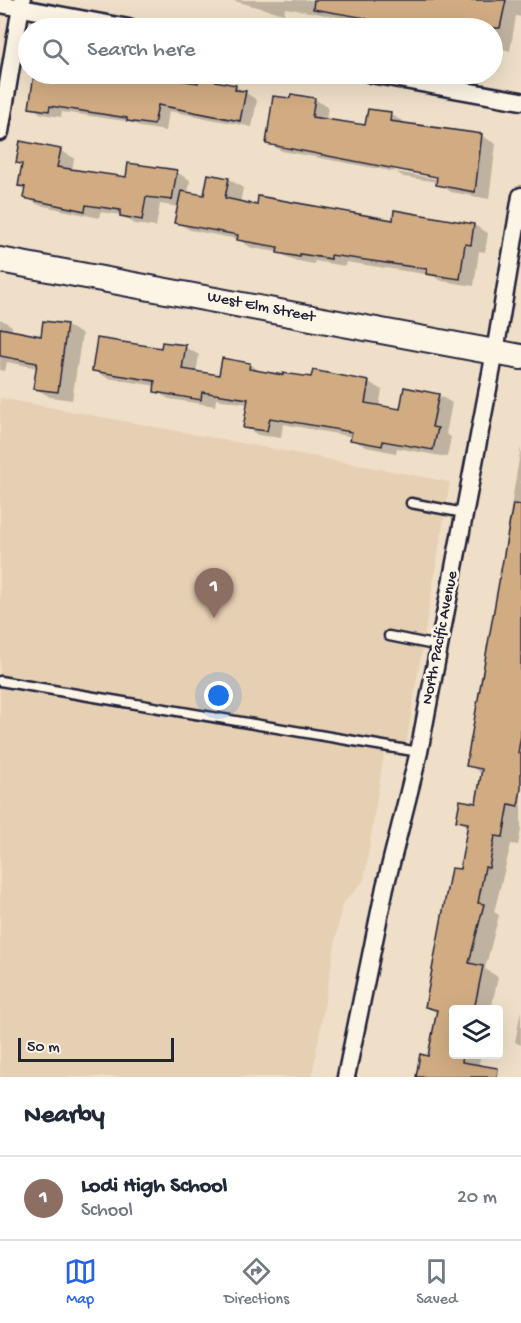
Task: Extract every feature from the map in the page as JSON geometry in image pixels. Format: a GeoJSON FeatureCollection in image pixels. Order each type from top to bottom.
{"type":"FeatureCollection","features":[{"type":"Feature","properties":{"kind":"street"},"geometry":{"type":"LineString","coordinates":[[0,4],[22,4],[84,18]]}},
{"type":"Feature","properties":{"kind":"street"},"geometry":{"type":"LineString","coordinates":[[0,132],[18,27]]}},
{"type":"Feature","properties":{"kind":"street"},"geometry":{"type":"LineString","coordinates":[[427,84],[521,101]]}},
{"type":"Feature","properties":{"kind":"street","name":"North Pacific Avenue"},"geometry":{"type":"LineString","coordinates":[[346,1077],[385,887],[419,752],[495,352],[521,196]]}},
{"type":"Feature","properties":{"kind":"street","name":"West Elm Street"},"geometry":{"type":"LineString","coordinates":[[0,260],[521,357]]}},
{"type":"Feature","properties":{"kind":"lane"},"geometry":{"type":"LineString","coordinates":[[411,503],[464,513]]}},
{"type":"Feature","properties":{"kind":"lane"},"geometry":{"type":"LineString","coordinates":[[389,636],[439,646]]}},
{"type":"Feature","properties":{"kind":"lane"},"geometry":{"type":"LineString","coordinates":[[0,681],[419,752]]}},
{"type":"Feature","properties":{"kind":"shaded area"},"geometry":{"type":"Polygon","coordinates":[[[0,398],[450,482],[404,757],[384,754],[364,881],[342,904],[312,1077],[0,1077],[0,398]]]}},
{"type":"Feature","properties":{"kind":"building"},"geometry":{"type":"Polygon","coordinates":[[[314,0],[506,0],[502,18],[366,18],[313,9],[314,0]]]}},
{"type":"Feature","properties":{"kind":"building"},"geometry":{"type":"Polygon","coordinates":[[[33,84],[231,84],[236,85],[235,90],[246,91],[240,121],[158,105],[154,125],[127,121],[127,118],[50,106],[49,111],[29,108],[33,84]]]}},
{"type":"Feature","properties":{"kind":"building"},"geometry":{"type":"Polygon","coordinates":[[[291,94],[315,98],[312,117],[365,125],[368,109],[391,112],[390,121],[482,134],[475,192],[436,185],[437,177],[266,144],[273,96],[290,98],[291,94]]]}},
{"type":"Feature","properties":{"kind":"building"},"geometry":{"type":"Polygon","coordinates":[[[20,141],[61,149],[57,167],[126,177],[128,163],[177,170],[172,200],[146,197],[142,220],[120,216],[120,210],[86,205],[85,211],[23,198],[25,187],[18,186],[22,164],[16,163],[20,141]]]}},
{"type":"Feature","properties":{"kind":"building"},"geometry":{"type":"Polygon","coordinates":[[[208,174],[229,178],[225,198],[257,205],[258,196],[393,220],[394,210],[474,224],[471,245],[465,244],[460,279],[426,274],[427,269],[331,255],[331,259],[277,253],[278,247],[237,240],[238,235],[174,223],[181,191],[204,195],[208,174]]]}},
{"type":"Feature","properties":{"kind":"building"},"geometry":{"type":"Polygon","coordinates":[[[43,321],[67,324],[58,392],[33,389],[37,363],[0,356],[0,328],[41,336],[43,321]]]}},
{"type":"Feature","properties":{"kind":"building"},"geometry":{"type":"Polygon","coordinates":[[[97,338],[161,348],[162,342],[186,345],[182,369],[219,375],[222,358],[250,363],[249,369],[283,375],[283,373],[311,377],[313,370],[369,381],[365,403],[400,409],[404,387],[439,394],[432,427],[438,428],[433,450],[383,441],[382,446],[350,440],[352,432],[270,418],[267,431],[243,428],[248,399],[202,392],[201,400],[154,392],[155,381],[92,371],[97,338]]]}},
{"type":"Feature","properties":{"kind":"building"},"geometry":{"type":"Polygon","coordinates":[[[513,504],[521,505],[521,735],[518,753],[521,753],[521,789],[518,806],[509,804],[503,837],[495,836],[489,868],[485,867],[478,903],[484,904],[469,963],[483,966],[475,1005],[449,1005],[449,1059],[462,1059],[462,1062],[498,1068],[497,1077],[416,1077],[420,1054],[428,1056],[437,1010],[425,1007],[451,868],[460,869],[468,823],[456,821],[460,800],[476,803],[482,769],[466,766],[513,504]]]}},
{"type":"Feature","properties":{"kind":"place","name":"Lodi High School"},"geometry":{"type":"Point","coordinates":[214,618]}}]}
